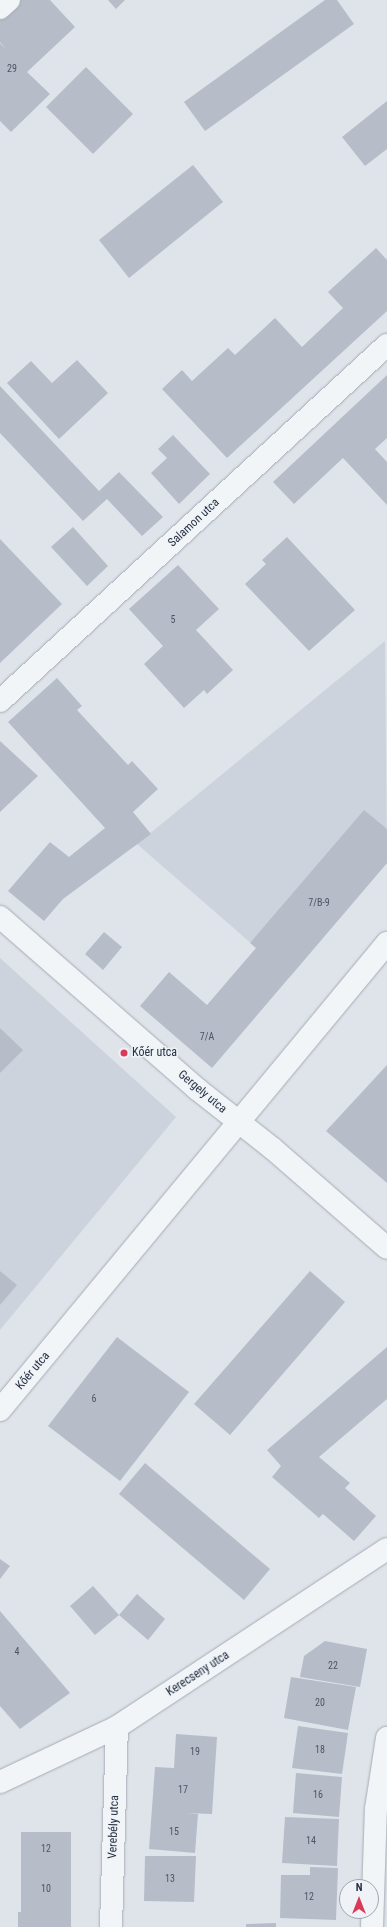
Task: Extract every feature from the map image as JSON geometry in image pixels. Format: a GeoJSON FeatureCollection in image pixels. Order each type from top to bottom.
{"type":"FeatureCollection","features":[{"type":"Feature","properties":{"kind":"street"},"geometry":{"type":"LineString","coordinates":[[0,8],[9,0]]}},
{"type":"Feature","properties":{"kind":"street","name":"Salamon utca"},"geometry":{"type":"LineString","coordinates":[[0,701],[387,345]]}},
{"type":"Feature","properties":{"kind":"street","name":"Gergely utca"},"geometry":{"type":"LineString","coordinates":[[0,917],[239,1123],[387,1248]]}},
{"type":"Feature","properties":{"kind":"street","name":"Kőér utca"},"geometry":{"type":"LineString","coordinates":[[0,1410],[387,943]]}},
{"type":"Feature","properties":{"kind":"street","name":"Kerecseny utca"},"geometry":{"type":"LineString","coordinates":[[0,1782],[117,1727],[387,1549]]}},
{"type":"Feature","properties":{"kind":"street","name":"Verebély utca"},"geometry":{"type":"LineString","coordinates":[[111,1927],[117,1727]]}},
{"type":"Feature","properties":{"kind":"street"},"geometry":{"type":"LineString","coordinates":[[372,1927],[376,1809],[387,1738]]}},
{"type":"Feature","properties":{"kind":"shaded area"},"geometry":{"type":"Polygon","coordinates":[[[385,641],[387,863],[290,977],[137,844],[385,641]]]}},
{"type":"Feature","properties":{"kind":"shaded area"},"geometry":{"type":"Polygon","coordinates":[[[0,958],[176,1117],[0,1330],[0,958]]]}},
{"type":"Feature","properties":{"kind":"building"},"geometry":{"type":"Polygon","coordinates":[[[20,0],[50,0],[75,27],[27,72],[50,94],[11,132],[0,121],[0,43],[6,49],[0,42],[0,19],[20,0]]]}},
{"type":"Feature","properties":{"kind":"building"},"geometry":{"type":"Polygon","coordinates":[[[108,0],[125,0],[116,9],[108,0]]]}},
{"type":"Feature","properties":{"kind":"building"},"geometry":{"type":"Polygon","coordinates":[[[325,0],[337,0],[354,24],[205,131],[184,102],[325,0]]]}},
{"type":"Feature","properties":{"kind":"building"},"geometry":{"type":"Polygon","coordinates":[[[86,67],[133,114],[93,154],[46,107],[86,67]]]}},
{"type":"Feature","properties":{"kind":"building"},"geometry":{"type":"Polygon","coordinates":[[[387,101],[387,149],[365,166],[342,137],[387,101]]]}},
{"type":"Feature","properties":{"kind":"building"},"geometry":{"type":"Polygon","coordinates":[[[193,165],[223,202],[129,278],[99,240],[193,165]]]}},
{"type":"Feature","properties":{"kind":"building"},"geometry":{"type":"Polygon","coordinates":[[[376,248],[387,260],[387,311],[227,458],[162,389],[182,370],[192,381],[228,348],[235,355],[275,318],[302,347],[343,308],[328,292],[376,248]]]}},
{"type":"Feature","properties":{"kind":"building"},"geometry":{"type":"Polygon","coordinates":[[[77,360],[108,393],[59,439],[7,383],[31,361],[52,383],[77,360]]]}},
{"type":"Feature","properties":{"kind":"building"},"geometry":{"type":"Polygon","coordinates":[[[387,375],[387,438],[375,449],[387,462],[387,505],[343,458],[294,504],[273,482],[387,375]]]}},
{"type":"Feature","properties":{"kind":"building"},"geometry":{"type":"Polygon","coordinates":[[[0,386],[99,491],[119,472],[163,517],[142,536],[107,499],[83,521],[0,433],[0,386]]]}},
{"type":"Feature","properties":{"kind":"building"},"geometry":{"type":"Polygon","coordinates":[[[173,435],[210,474],[179,504],[151,473],[167,458],[158,449],[173,435]]]}},
{"type":"Feature","properties":{"kind":"building"},"geometry":{"type":"Polygon","coordinates":[[[73,527],[108,566],[87,586],[51,547],[73,527]]]}},
{"type":"Feature","properties":{"kind":"building"},"geometry":{"type":"Polygon","coordinates":[[[287,537],[355,610],[309,651],[245,584],[266,564],[262,560],[287,537]]]}},
{"type":"Feature","properties":{"kind":"building"},"geometry":{"type":"Polygon","coordinates":[[[0,539],[62,604],[0,663],[0,539]]]}},
{"type":"Feature","properties":{"kind":"building"},"geometry":{"type":"Polygon","coordinates":[[[178,565],[219,609],[196,630],[233,670],[207,694],[204,690],[184,708],[144,664],[163,646],[129,609],[178,565]]]}},
{"type":"Feature","properties":{"kind":"building"},"geometry":{"type":"Polygon","coordinates":[[[57,678],[82,706],[77,710],[128,765],[132,761],[158,789],[133,812],[151,834],[63,899],[44,921],[8,891],[50,842],[69,857],[105,828],[8,722],[57,678]]]}},
{"type":"Feature","properties":{"kind":"building"},"geometry":{"type":"Polygon","coordinates":[[[0,741],[38,776],[0,812],[0,741]]]}},
{"type":"Feature","properties":{"kind":"building"},"geometry":{"type":"Polygon","coordinates":[[[364,810],[387,829],[387,863],[212,1068],[140,1006],[169,972],[207,1005],[256,948],[250,943],[364,810]]]}},
{"type":"Feature","properties":{"kind":"building"},"geometry":{"type":"Polygon","coordinates":[[[104,932],[122,947],[103,970],[85,954],[104,932]]]}},
{"type":"Feature","properties":{"kind":"building"},"geometry":{"type":"Polygon","coordinates":[[[0,1028],[23,1050],[0,1073],[0,1028]]]}},
{"type":"Feature","properties":{"kind":"building"},"geometry":{"type":"Polygon","coordinates":[[[387,1065],[387,1183],[326,1131],[387,1065]]]}},
{"type":"Feature","properties":{"kind":"building"},"geometry":{"type":"Polygon","coordinates":[[[0,1271],[17,1285],[0,1305],[0,1271]]]}},
{"type":"Feature","properties":{"kind":"building"},"geometry":{"type":"Polygon","coordinates":[[[310,1271],[345,1302],[230,1435],[194,1404],[310,1271]]]}},
{"type":"Feature","properties":{"kind":"building"},"geometry":{"type":"Polygon","coordinates":[[[117,1337],[189,1392],[120,1481],[48,1426],[117,1337]]]}},
{"type":"Feature","properties":{"kind":"building"},"geometry":{"type":"Polygon","coordinates":[[[387,1347],[387,1399],[319,1457],[350,1483],[345,1488],[376,1516],[354,1541],[323,1514],[319,1518],[272,1477],[281,1466],[267,1450],[387,1347]]]}},
{"type":"Feature","properties":{"kind":"building"},"geometry":{"type":"Polygon","coordinates":[[[145,1463],[270,1569],[244,1600],[119,1494],[145,1463]]]}},
{"type":"Feature","properties":{"kind":"building"},"geometry":{"type":"Polygon","coordinates":[[[0,1559],[10,1566],[0,1579],[0,1559]]]}},
{"type":"Feature","properties":{"kind":"building"},"geometry":{"type":"Polygon","coordinates":[[[93,1586],[119,1615],[95,1635],[70,1606],[93,1586]]]}},
{"type":"Feature","properties":{"kind":"building"},"geometry":{"type":"Polygon","coordinates":[[[137,1594],[165,1619],[148,1640],[119,1615],[137,1594]]]}},
{"type":"Feature","properties":{"kind":"building"},"geometry":{"type":"Polygon","coordinates":[[[0,1611],[70,1693],[20,1729],[0,1706],[0,1611]]]}},
{"type":"Feature","properties":{"kind":"building"},"geometry":{"type":"Polygon","coordinates":[[[325,1641],[367,1649],[360,1687],[300,1677],[304,1656],[325,1641]]]}},
{"type":"Feature","properties":{"kind":"building"},"geometry":{"type":"Polygon","coordinates":[[[291,1677],[356,1687],[348,1730],[284,1718],[291,1677]]]}},
{"type":"Feature","properties":{"kind":"building"},"geometry":{"type":"Polygon","coordinates":[[[298,1726],[348,1733],[342,1774],[292,1768],[298,1726]]]}},
{"type":"Feature","properties":{"kind":"building"},"geometry":{"type":"Polygon","coordinates":[[[176,1734],[217,1737],[212,1814],[186,1813],[198,1814],[195,1853],[149,1849],[155,1767],[174,1768],[176,1734]]]}},
{"type":"Feature","properties":{"kind":"building"},"geometry":{"type":"Polygon","coordinates":[[[296,1773],[342,1777],[339,1817],[293,1813],[296,1773]]]}},
{"type":"Feature","properties":{"kind":"building"},"geometry":{"type":"Polygon","coordinates":[[[285,1817],[339,1819],[337,1866],[282,1863],[285,1817]]]}},
{"type":"Feature","properties":{"kind":"building"},"geometry":{"type":"Polygon","coordinates":[[[21,1832],[71,1832],[71,1927],[18,1927],[18,1912],[21,1912],[21,1832]]]}},
{"type":"Feature","properties":{"kind":"building"},"geometry":{"type":"Polygon","coordinates":[[[145,1856],[196,1856],[194,1902],[144,1901],[145,1856]]]}},
{"type":"Feature","properties":{"kind":"building"},"geometry":{"type":"Polygon","coordinates":[[[310,1867],[338,1868],[336,1920],[280,1918],[281,1875],[310,1875],[310,1867]]]}},
{"type":"Feature","properties":{"kind":"building"},"geometry":{"type":"Polygon","coordinates":[[[276,1923],[276,1927],[246,1927],[246,1924],[276,1923]]]}},
{"type":"Feature","properties":{"kind":"place","name":"Kőér utca"},"geometry":{"type":"Point","coordinates":[124,1053]}}]}
